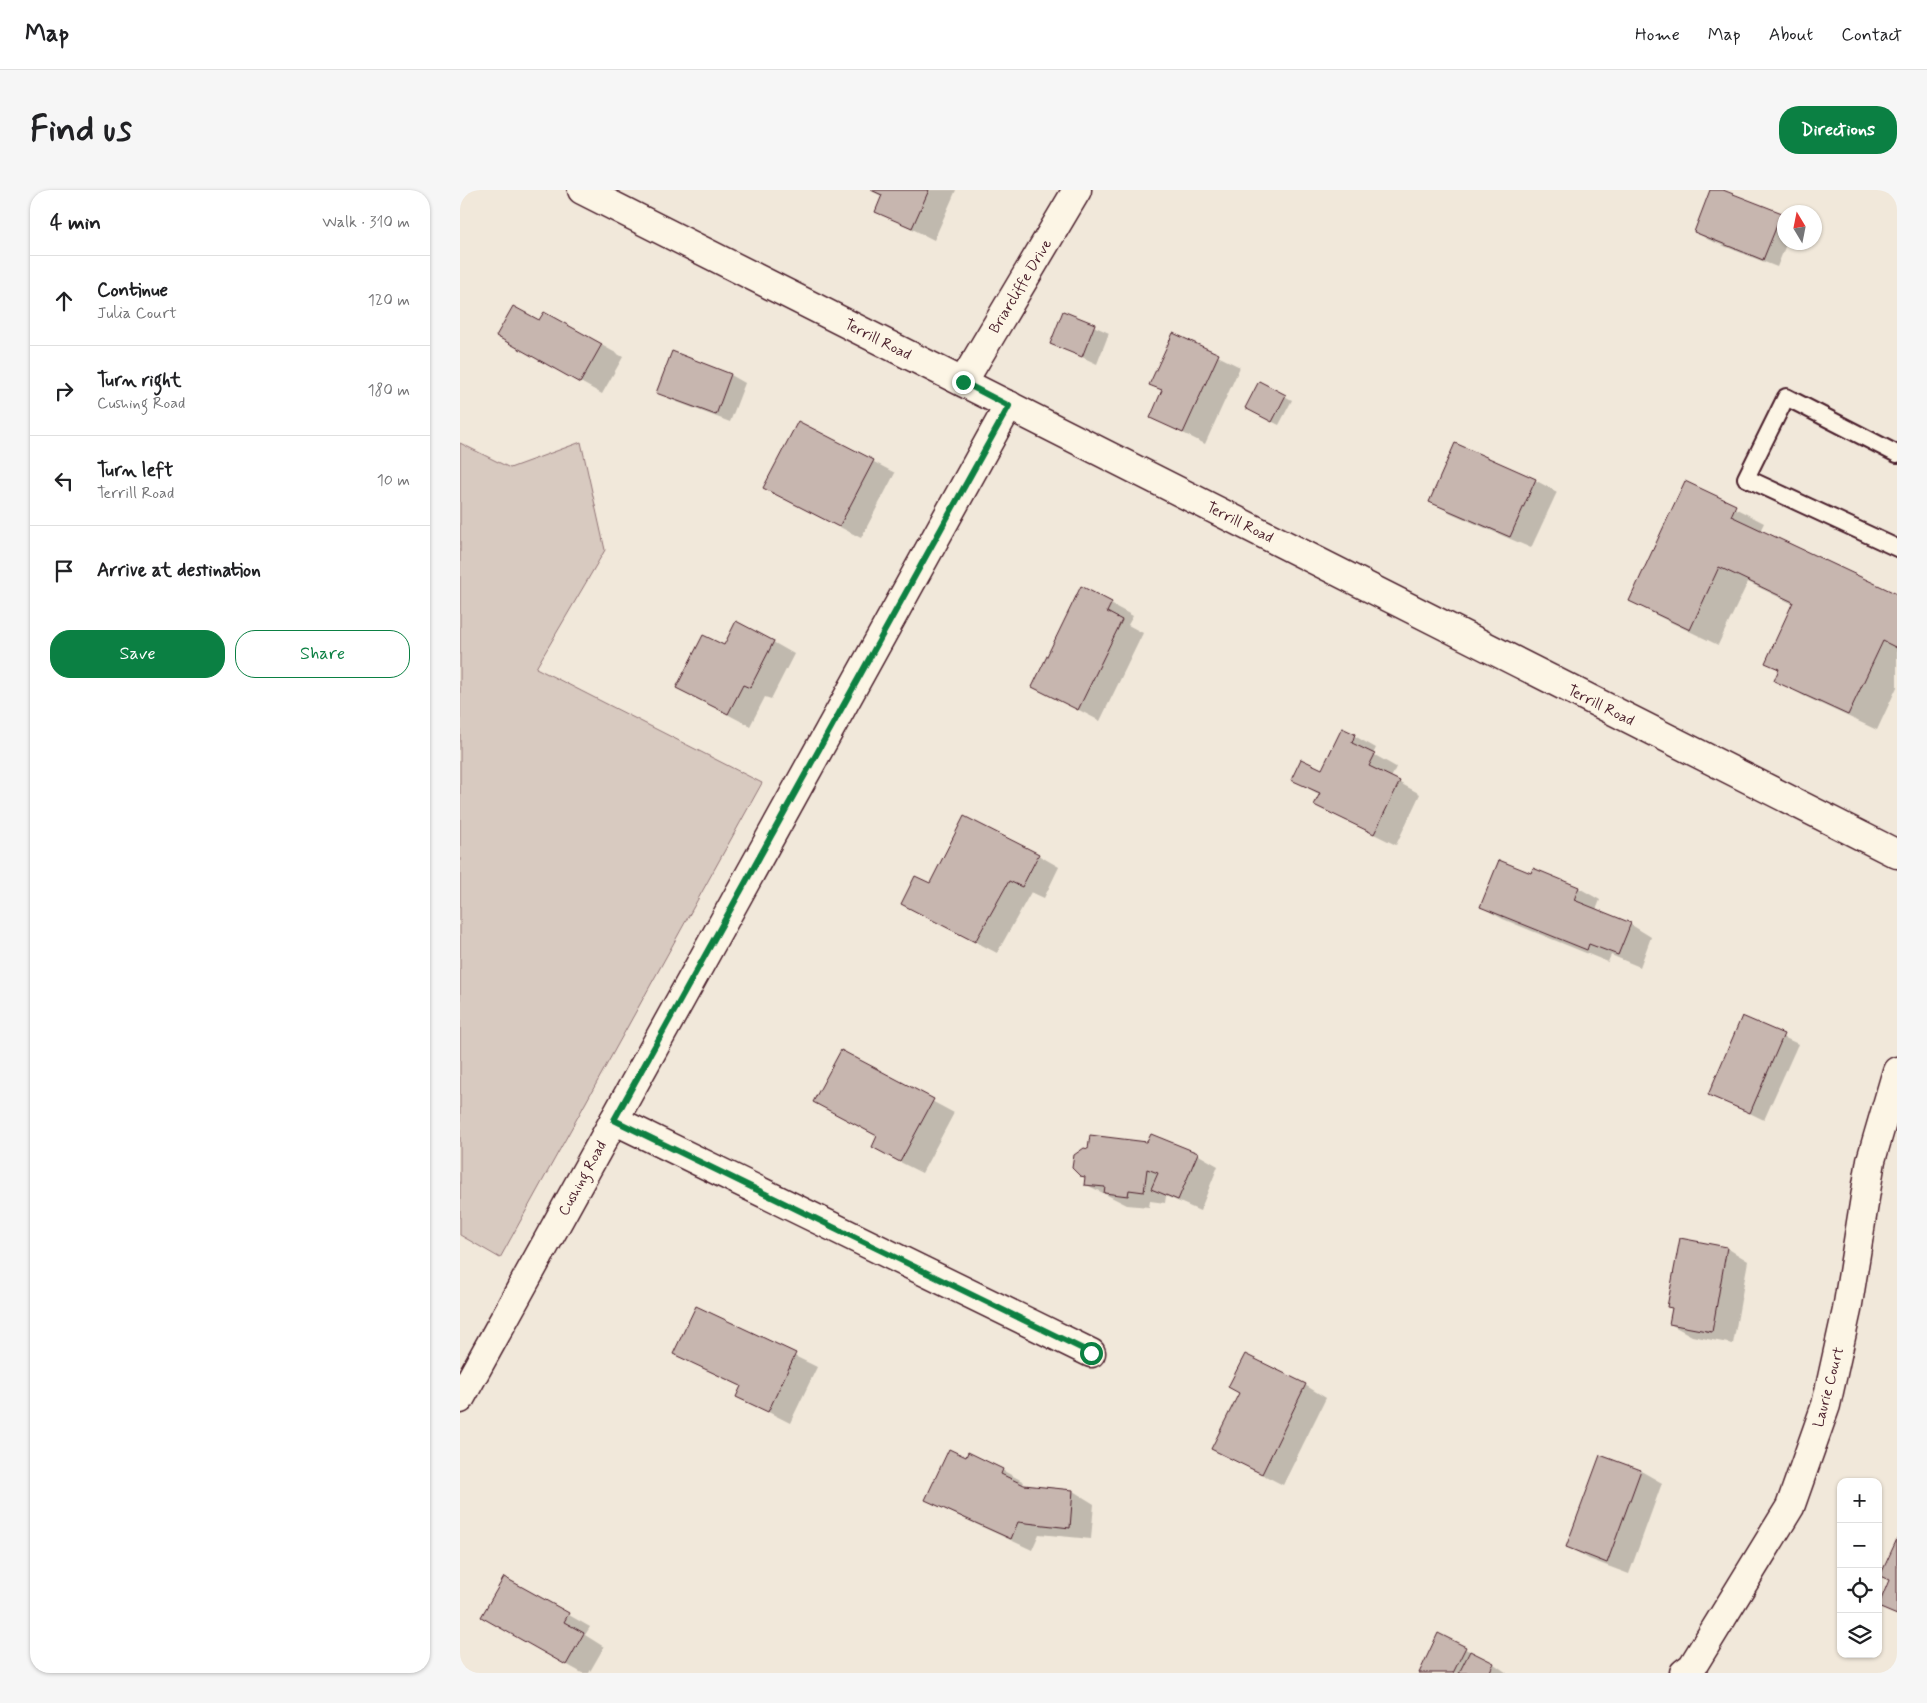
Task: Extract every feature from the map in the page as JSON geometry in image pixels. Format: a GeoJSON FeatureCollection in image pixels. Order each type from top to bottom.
{"type":"FeatureCollection","features":[{"type":"Feature","properties":{"kind":"street","name":"Terrill Road"},"geometry":{"type":"LineString","coordinates":[[582,190],[1897,854]]}},
{"type":"Feature","properties":{"kind":"street","name":"Briarcliffe Drive"},"geometry":{"type":"LineString","coordinates":[[963,382],[1077,190]]}},
{"type":"Feature","properties":{"kind":"street","name":"Cushing Road"},"geometry":{"type":"LineString","coordinates":[[460,1399],[1009,406]]}},
{"type":"Feature","properties":{"kind":"street","name":"Laurie Court"},"geometry":{"type":"LineString","coordinates":[[1684,1673],[1692,1667],[1790,1507],[1826,1405],[1847,1310],[1871,1160],[1897,1071]]}},
{"type":"Feature","properties":{"kind":"street"},"geometry":{"type":"LineString","coordinates":[[614,1120],[1091,1353]]}},
{"type":"Feature","properties":{"kind":"lane"},"geometry":{"type":"LineString","coordinates":[[1897,454],[1786,397],[1746,478],[1897,548]]}},
{"type":"Feature","properties":{"kind":"shaded area"},"geometry":{"type":"Polygon","coordinates":[[[581,442],[605,550],[536,668],[762,783],[500,1258],[460,1235],[460,443],[510,468],[581,442]]]}},
{"type":"Feature","properties":{"kind":"building"},"geometry":{"type":"Polygon","coordinates":[[[871,190],[929,190],[912,228],[875,212],[882,195],[871,190]]]}},
{"type":"Feature","properties":{"kind":"building"},"geometry":{"type":"Polygon","coordinates":[[[1710,190],[1723,190],[1777,211],[1777,225],[1763,260],[1694,232],[1710,190]]]}},
{"type":"Feature","properties":{"kind":"building"},"geometry":{"type":"Polygon","coordinates":[[[513,306],[539,320],[544,312],[602,344],[580,383],[496,336],[513,306]]]}},
{"type":"Feature","properties":{"kind":"building"},"geometry":{"type":"Polygon","coordinates":[[[1063,311],[1095,324],[1082,357],[1050,344],[1063,311]]]}},
{"type":"Feature","properties":{"kind":"building"},"geometry":{"type":"Polygon","coordinates":[[[1173,333],[1219,354],[1183,433],[1150,418],[1162,390],[1149,385],[1173,333]]]}},
{"type":"Feature","properties":{"kind":"building"},"geometry":{"type":"Polygon","coordinates":[[[672,351],[731,374],[716,415],[656,393],[672,351]]]}},
{"type":"Feature","properties":{"kind":"building"},"geometry":{"type":"Polygon","coordinates":[[[1259,381],[1286,395],[1272,422],[1245,408],[1259,381]]]}},
{"type":"Feature","properties":{"kind":"building"},"geometry":{"type":"Polygon","coordinates":[[[798,421],[874,460],[839,527],[763,488],[798,421]]]}},
{"type":"Feature","properties":{"kind":"building"},"geometry":{"type":"Polygon","coordinates":[[[1455,443],[1536,479],[1510,537],[1429,502],[1455,443]]]}},
{"type":"Feature","properties":{"kind":"building"},"geometry":{"type":"Polygon","coordinates":[[[1685,481],[1736,505],[1731,516],[1897,594],[1897,648],[1883,641],[1848,715],[1774,681],[1779,669],[1765,663],[1793,602],[1719,567],[1690,630],[1629,601],[1685,481]]]}},
{"type":"Feature","properties":{"kind":"building"},"geometry":{"type":"Polygon","coordinates":[[[1081,586],[1112,602],[1107,612],[1122,620],[1078,710],[1032,687],[1081,586]]]}},
{"type":"Feature","properties":{"kind":"building"},"geometry":{"type":"Polygon","coordinates":[[[736,621],[774,641],[750,688],[743,685],[728,714],[676,688],[703,635],[724,645],[736,621]]]}},
{"type":"Feature","properties":{"kind":"building"},"geometry":{"type":"Polygon","coordinates":[[[1342,728],[1355,734],[1352,743],[1375,754],[1369,766],[1400,781],[1374,834],[1314,805],[1320,793],[1291,780],[1301,759],[1322,769],[1342,728]]]}},
{"type":"Feature","properties":{"kind":"building"},"geometry":{"type":"Polygon","coordinates":[[[964,816],[1039,854],[1022,887],[1009,881],[975,942],[901,904],[915,876],[930,883],[964,816]]]}},
{"type":"Feature","properties":{"kind":"building"},"geometry":{"type":"Polygon","coordinates":[[[1499,860],[1531,873],[1533,868],[1579,887],[1574,900],[1631,923],[1618,955],[1589,944],[1587,950],[1480,907],[1499,860]]]}},
{"type":"Feature","properties":{"kind":"building"},"geometry":{"type":"Polygon","coordinates":[[[1742,1016],[1784,1034],[1750,1113],[1708,1095],[1742,1016]]]}},
{"type":"Feature","properties":{"kind":"building"},"geometry":{"type":"Polygon","coordinates":[[[841,1050],[934,1099],[900,1162],[872,1147],[877,1136],[813,1102],[841,1050]]]}},
{"type":"Feature","properties":{"kind":"building"},"geometry":{"type":"Polygon","coordinates":[[[1151,1134],[1198,1153],[1178,1200],[1151,1189],[1158,1173],[1147,1169],[1144,1192],[1129,1190],[1128,1196],[1104,1193],[1105,1187],[1084,1185],[1085,1177],[1080,1176],[1072,1168],[1074,1155],[1084,1148],[1088,1149],[1090,1135],[1147,1142],[1151,1134]]]}},
{"type":"Feature","properties":{"kind":"building"},"geometry":{"type":"Polygon","coordinates":[[[1680,1238],[1727,1247],[1712,1332],[1669,1324],[1672,1308],[1667,1307],[1680,1238]]]}},
{"type":"Feature","properties":{"kind":"building"},"geometry":{"type":"Polygon","coordinates":[[[696,1306],[796,1353],[768,1412],[736,1397],[741,1386],[673,1354],[696,1306]]]}},
{"type":"Feature","properties":{"kind":"building"},"geometry":{"type":"Polygon","coordinates":[[[1245,1354],[1306,1384],[1262,1474],[1211,1449],[1239,1393],[1228,1387],[1245,1354]]]}},
{"type":"Feature","properties":{"kind":"building"},"geometry":{"type":"Polygon","coordinates":[[[949,1449],[966,1457],[968,1452],[1003,1469],[1001,1474],[1024,1485],[1073,1490],[1070,1528],[1018,1522],[1011,1539],[925,1500],[949,1449]]]}},
{"type":"Feature","properties":{"kind":"building"},"geometry":{"type":"Polygon","coordinates":[[[1600,1455],[1641,1470],[1607,1563],[1566,1547],[1600,1455]]]}},
{"type":"Feature","properties":{"kind":"building"},"geometry":{"type":"Polygon","coordinates":[[[1897,1539],[1897,1615],[1882,1609],[1882,1597],[1889,1580],[1882,1577],[1882,1572],[1897,1539]]]}},
{"type":"Feature","properties":{"kind":"building"},"geometry":{"type":"Polygon","coordinates":[[[504,1577],[569,1613],[564,1622],[584,1633],[566,1665],[481,1617],[504,1577]]]}},
{"type":"Feature","properties":{"kind":"building"},"geometry":{"type":"Polygon","coordinates":[[[1438,1633],[1466,1647],[1453,1673],[1419,1673],[1438,1633]]]}},
{"type":"Feature","properties":{"kind":"building"},"geometry":{"type":"Polygon","coordinates":[[[1470,1651],[1494,1663],[1489,1673],[1459,1673],[1470,1651]]]}},
{"type":"Feature","properties":{"kind":"route"},"geometry":{"type":"LineString","coordinates":[[963,382],[1009,406],[614,1120],[1091,1353]]}}]}
